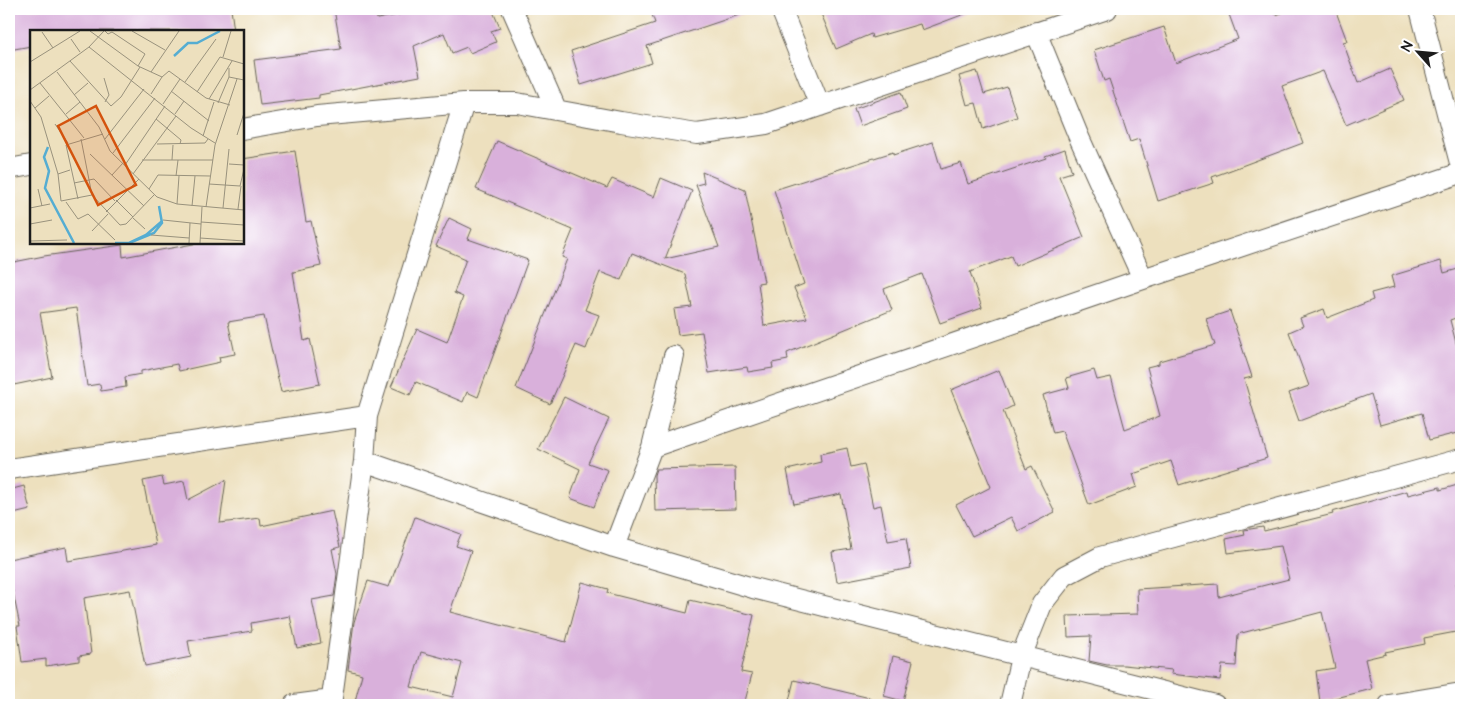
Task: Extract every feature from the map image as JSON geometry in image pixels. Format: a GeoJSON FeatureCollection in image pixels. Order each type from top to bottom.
{"type":"FeatureCollection","features":[{"type":"Feature","properties":{"kind":"street"},"geometry":{"type":"LineString","coordinates":[[512,9],[556,109]]}},
{"type":"Feature","properties":{"kind":"street"},"geometry":{"type":"LineString","coordinates":[[781,9],[820,106]]}},
{"type":"Feature","properties":{"kind":"street"},"geometry":{"type":"LineString","coordinates":[[244,129],[317,116],[464,103],[517,103],[697,134],[766,124],[1036,32],[1084,12],[1107,9]]}},
{"type":"Feature","properties":{"kind":"street"},"geometry":{"type":"LineString","coordinates":[[1420,9],[1461,167]]}},
{"type":"Feature","properties":{"kind":"street"},"geometry":{"type":"LineString","coordinates":[[1036,32],[1078,136],[1143,279]]}},
{"type":"Feature","properties":{"kind":"street"},"geometry":{"type":"LineString","coordinates":[[294,705],[331,703],[364,461],[368,416],[464,103]]}},
{"type":"Feature","properties":{"kind":"street"},"geometry":{"type":"LineString","coordinates":[[9,169],[30,165]]}},
{"type":"Feature","properties":{"kind":"street"},"geometry":{"type":"LineString","coordinates":[[652,447],[1143,279],[1461,173]]}},
{"type":"Feature","properties":{"kind":"street"},"geometry":{"type":"LineString","coordinates":[[614,547],[652,447],[674,356]]}},
{"type":"Feature","properties":{"kind":"street"},"geometry":{"type":"LineString","coordinates":[[9,469],[368,416]]}},
{"type":"Feature","properties":{"kind":"street"},"geometry":{"type":"LineString","coordinates":[[1010,705],[1021,657],[1042,604],[1064,576],[1100,557],[1461,459]]}},
{"type":"Feature","properties":{"kind":"street"},"geometry":{"type":"LineString","coordinates":[[364,461],[614,547],[753,588],[1215,705]]}},
{"type":"Feature","properties":{"kind":"street"},"geometry":{"type":"LineString","coordinates":[[1389,705],[1461,693]]}},
{"type":"Feature","properties":{"kind":"building"},"geometry":{"type":"Polygon","coordinates":[[[9,9],[231,9],[234,30],[30,30],[30,46],[9,50],[9,9]]]}},
{"type":"Feature","properties":{"kind":"building"},"geometry":{"type":"Polygon","coordinates":[[[334,9],[375,9],[377,19],[429,9],[492,9],[500,28],[491,31],[496,42],[470,53],[467,47],[452,53],[444,33],[414,46],[420,76],[319,95],[319,98],[260,105],[254,60],[341,49],[334,9]]]}},
{"type":"Feature","properties":{"kind":"building"},"geometry":{"type":"Polygon","coordinates":[[[650,9],[747,9],[748,12],[647,46],[652,63],[581,85],[571,51],[655,23],[650,9]]]}},
{"type":"Feature","properties":{"kind":"building"},"geometry":{"type":"Polygon","coordinates":[[[819,9],[975,10],[922,30],[920,24],[872,38],[871,34],[836,49],[819,9]]]}},
{"type":"Feature","properties":{"kind":"building"},"geometry":{"type":"Polygon","coordinates":[[[1227,9],[1273,9],[1276,15],[1293,9],[1335,9],[1347,41],[1343,42],[1358,83],[1390,69],[1404,100],[1346,125],[1323,71],[1282,86],[1303,143],[1212,177],[1214,183],[1158,201],[1139,139],[1130,142],[1109,79],[1104,81],[1094,50],[1164,27],[1176,63],[1238,39],[1227,9]]]}},
{"type":"Feature","properties":{"kind":"building"},"geometry":{"type":"Polygon","coordinates":[[[977,71],[984,94],[1007,87],[1017,117],[983,129],[976,103],[967,105],[959,76],[977,71]]]}},
{"type":"Feature","properties":{"kind":"building"},"geometry":{"type":"Polygon","coordinates":[[[901,92],[907,109],[860,126],[854,109],[901,92]]]}},
{"type":"Feature","properties":{"kind":"building"},"geometry":{"type":"Polygon","coordinates":[[[497,141],[607,188],[612,179],[654,197],[661,178],[692,191],[665,259],[719,247],[696,185],[704,183],[702,172],[745,190],[764,282],[758,283],[764,326],[807,318],[794,288],[804,284],[774,190],[893,152],[893,155],[933,142],[941,169],[961,163],[968,184],[1046,158],[1045,156],[1065,149],[1072,172],[1059,176],[1084,237],[1015,266],[1011,256],[970,272],[982,308],[940,323],[922,274],[884,289],[892,310],[787,353],[788,360],[772,363],[773,368],[748,372],[747,367],[709,373],[702,332],[678,335],[674,309],[692,307],[685,274],[632,253],[621,280],[600,272],[585,310],[599,315],[586,349],[576,345],[550,404],[516,388],[567,259],[562,257],[573,230],[476,189],[497,141]]]}},
{"type":"Feature","properties":{"kind":"building"},"geometry":{"type":"Polygon","coordinates":[[[295,151],[306,222],[311,221],[321,266],[293,272],[304,341],[310,339],[320,384],[281,392],[264,316],[228,322],[235,354],[219,357],[220,362],[179,371],[177,364],[141,371],[141,374],[125,377],[126,387],[101,391],[100,384],[87,386],[76,308],[40,313],[52,377],[9,386],[9,263],[122,245],[123,257],[193,244],[244,244],[244,159],[295,151]]]}},
{"type":"Feature","properties":{"kind":"building"},"geometry":{"type":"Polygon","coordinates":[[[449,218],[472,229],[468,239],[528,260],[478,397],[467,392],[463,402],[416,382],[410,395],[391,387],[417,329],[447,342],[463,297],[454,293],[466,259],[436,246],[449,218]]]}},
{"type":"Feature","properties":{"kind":"building"},"geometry":{"type":"Polygon","coordinates":[[[1441,261],[1444,273],[1458,269],[1461,282],[1461,316],[1450,320],[1461,362],[1461,432],[1429,440],[1422,413],[1380,425],[1371,394],[1299,421],[1289,393],[1309,386],[1289,332],[1303,326],[1300,318],[1324,309],[1327,318],[1373,300],[1371,293],[1394,287],[1391,276],[1441,261]]]}},
{"type":"Feature","properties":{"kind":"building"},"geometry":{"type":"Polygon","coordinates":[[[1230,311],[1252,377],[1244,379],[1267,458],[1179,485],[1171,461],[1133,474],[1137,487],[1089,505],[1062,431],[1053,433],[1043,395],[1069,388],[1066,378],[1094,370],[1097,380],[1111,377],[1125,429],[1160,416],[1147,367],[1159,364],[1159,361],[1215,345],[1206,319],[1230,311]]]}},
{"type":"Feature","properties":{"kind":"building"},"geometry":{"type":"Polygon","coordinates":[[[999,370],[1013,406],[1003,411],[1026,469],[1032,466],[1055,512],[1018,531],[1011,517],[972,536],[956,505],[991,487],[951,390],[999,370]]]}},
{"type":"Feature","properties":{"kind":"building"},"geometry":{"type":"Polygon","coordinates":[[[564,397],[609,419],[588,463],[608,470],[594,507],[570,498],[580,469],[538,449],[564,397]]]}},
{"type":"Feature","properties":{"kind":"building"},"geometry":{"type":"Polygon","coordinates":[[[847,448],[851,467],[864,464],[873,507],[881,505],[888,541],[906,538],[911,568],[837,582],[832,552],[851,549],[841,494],[794,504],[787,470],[821,462],[820,454],[847,448]]]}},
{"type":"Feature","properties":{"kind":"building"},"geometry":{"type":"Polygon","coordinates":[[[735,467],[736,509],[655,511],[654,475],[656,469],[735,467]]]}},
{"type":"Feature","properties":{"kind":"building"},"geometry":{"type":"Polygon","coordinates":[[[162,477],[164,485],[184,481],[188,500],[226,480],[220,523],[260,518],[261,526],[332,511],[340,547],[332,549],[337,574],[334,596],[312,600],[321,643],[297,648],[290,616],[251,623],[252,631],[188,641],[191,657],[145,666],[130,590],[84,598],[91,654],[79,656],[79,661],[46,666],[46,659],[22,662],[17,626],[20,626],[9,573],[9,559],[66,547],[68,561],[156,545],[143,481],[162,477]]]}},
{"type":"Feature","properties":{"kind":"building"},"geometry":{"type":"Polygon","coordinates":[[[1461,484],[1461,583],[1456,583],[1461,612],[1461,631],[1424,638],[1425,644],[1385,652],[1386,654],[1365,659],[1372,689],[1320,702],[1316,671],[1335,668],[1322,612],[1238,634],[1236,666],[1222,665],[1220,680],[1171,674],[1172,670],[1107,665],[1089,661],[1091,636],[1068,637],[1067,616],[1138,614],[1137,589],[1218,584],[1219,597],[1289,579],[1281,546],[1228,553],[1226,539],[1245,535],[1244,530],[1263,527],[1264,531],[1333,514],[1332,512],[1407,491],[1408,495],[1440,487],[1440,490],[1461,484]]]}},
{"type":"Feature","properties":{"kind":"building"},"geometry":{"type":"Polygon","coordinates":[[[24,486],[30,510],[9,515],[9,490],[24,486]]]}},
{"type":"Feature","properties":{"kind":"building"},"geometry":{"type":"Polygon","coordinates":[[[415,517],[461,534],[456,546],[471,551],[450,612],[566,642],[582,582],[608,589],[607,593],[687,613],[690,600],[754,615],[741,672],[752,674],[744,705],[354,705],[362,674],[348,670],[354,622],[368,581],[389,587],[415,517]],[[421,652],[411,687],[453,697],[462,663],[421,652]]]}},
{"type":"Feature","properties":{"kind":"building"},"geometry":{"type":"Polygon","coordinates":[[[893,656],[913,661],[903,701],[884,696],[893,656]]]}},
{"type":"Feature","properties":{"kind":"building"},"geometry":{"type":"Polygon","coordinates":[[[794,680],[870,698],[869,705],[788,705],[794,680]]]}}]}
